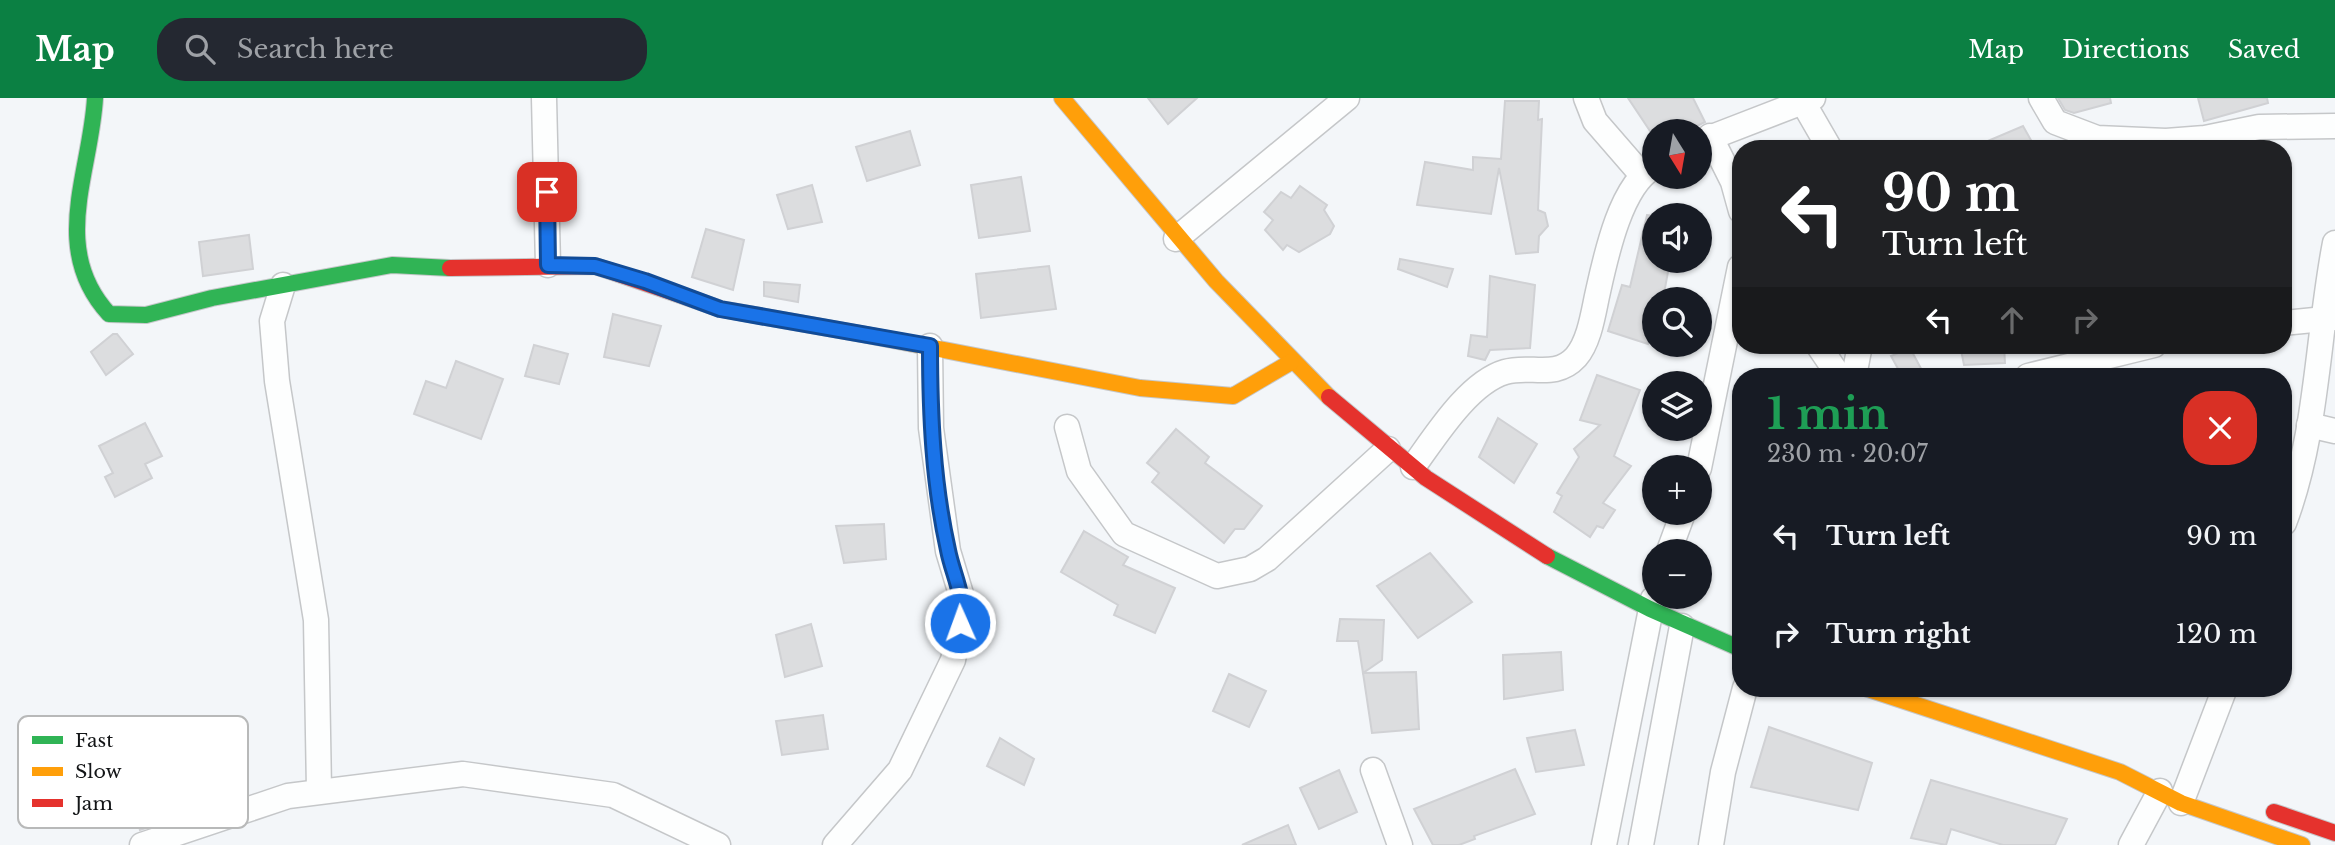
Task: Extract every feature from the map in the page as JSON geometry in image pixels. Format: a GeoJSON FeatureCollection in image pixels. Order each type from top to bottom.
{"type":"FeatureCollection","features":[{"type":"Feature","properties":{"kind":"main road"},"geometry":{"type":"LineString","coordinates":[[95,98],[95,116],[79,188],[82,264],[89,291],[97,304],[109,314],[146,315],[212,298],[391,265],[479,270],[548,265],[595,266],[720,309],[930,346],[1140,388],[1233,396],[1291,362]]}},
{"type":"Feature","properties":{"kind":"main road"},"geometry":{"type":"LineString","coordinates":[[1062,98],[1176,239],[1291,362],[1388,449],[1497,526],[1642,598]]}},
{"type":"Feature","properties":{"kind":"main road"},"geometry":{"type":"LineString","coordinates":[[1659,609],[1682,626],[1732,645]]}},
{"type":"Feature","properties":{"kind":"main road"},"geometry":{"type":"LineString","coordinates":[[1891,697],[2120,772],[2192,791],[2302,845]]}},
{"type":"Feature","properties":{"kind":"main road"},"geometry":{"type":"LineString","coordinates":[[2120,772],[2160,791],[2192,791]]}},
{"type":"Feature","properties":{"kind":"main road"},"geometry":{"type":"LineString","coordinates":[[2256,806],[2335,833]]}},
{"type":"Feature","properties":{"kind":"street"},"geometry":{"type":"LineString","coordinates":[[544,98],[548,265]]}},
{"type":"Feature","properties":{"kind":"street"},"geometry":{"type":"LineString","coordinates":[[1176,239],[1347,98]]}},
{"type":"Feature","properties":{"kind":"street"},"geometry":{"type":"LineString","coordinates":[[1586,98],[1595,121],[1642,166]]}},
{"type":"Feature","properties":{"kind":"street"},"geometry":{"type":"LineString","coordinates":[[2041,98],[2055,122],[2089,140]]}},
{"type":"Feature","properties":{"kind":"street"},"geometry":{"type":"LineString","coordinates":[[1712,136],[1808,101],[1826,140]]}},
{"type":"Feature","properties":{"kind":"street"},"geometry":{"type":"LineString","coordinates":[[2179,140],[2259,127],[2335,125]]}},
{"type":"Feature","properties":{"kind":"street"},"geometry":{"type":"LineString","coordinates":[[1712,150],[1732,180]]}},
{"type":"Feature","properties":{"kind":"street"},"geometry":{"type":"LineString","coordinates":[[1413,467],[1462,400],[1502,372],[1521,369],[1545,372],[1562,367],[1577,356],[1591,322],[1616,222],[1642,179]]}},
{"type":"Feature","properties":{"kind":"street"},"geometry":{"type":"LineString","coordinates":[[2292,501],[2297,488],[2329,319],[2335,243]]}},
{"type":"Feature","properties":{"kind":"street"},"geometry":{"type":"LineString","coordinates":[[283,285],[272,321],[277,381],[316,620],[319,790]]}},
{"type":"Feature","properties":{"kind":"street"},"geometry":{"type":"LineString","coordinates":[[1702,455],[1732,310]]}},
{"type":"Feature","properties":{"kind":"street"},"geometry":{"type":"LineString","coordinates":[[2292,322],[2329,319]]}},
{"type":"Feature","properties":{"kind":"street"},"geometry":{"type":"LineString","coordinates":[[835,845],[900,770],[953,660],[964,604],[948,551],[933,442],[930,346]]}},
{"type":"Feature","properties":{"kind":"street"},"geometry":{"type":"LineString","coordinates":[[2061,368],[2117,354]]}},
{"type":"Feature","properties":{"kind":"street"},"geometry":{"type":"LineString","coordinates":[[2309,425],[2335,431]]}},
{"type":"Feature","properties":{"kind":"street"},"geometry":{"type":"LineString","coordinates":[[1067,427],[1079,471],[1124,534],[1217,576],[1250,569],[1267,559],[1388,449]]}},
{"type":"Feature","properties":{"kind":"street"},"geometry":{"type":"LineString","coordinates":[[1604,845],[1650,609]]}},
{"type":"Feature","properties":{"kind":"street"},"geometry":{"type":"LineString","coordinates":[[1641,845],[1682,626]]}},
{"type":"Feature","properties":{"kind":"street"},"geometry":{"type":"LineString","coordinates":[[1711,845],[1723,772],[1743,697]]}},
{"type":"Feature","properties":{"kind":"street"},"geometry":{"type":"LineString","coordinates":[[2192,791],[2222,697]]}},
{"type":"Feature","properties":{"kind":"street"},"geometry":{"type":"LineString","coordinates":[[1373,770],[1400,845]]}},
{"type":"Feature","properties":{"kind":"street"},"geometry":{"type":"LineString","coordinates":[[248,809],[288,796],[319,790],[463,774],[613,795],[718,845]]}},
{"type":"Feature","properties":{"kind":"street"},"geometry":{"type":"LineString","coordinates":[[2131,845],[2160,791]]}},
{"type":"Feature","properties":{"kind":"street"},"geometry":{"type":"LineString","coordinates":[[142,845],[193,828]]}},
{"type":"Feature","properties":{"kind":"building"},"geometry":{"type":"Polygon","coordinates":[[[1148,98],[1197,98],[1168,124],[1148,98]]]}},
{"type":"Feature","properties":{"kind":"building"},"geometry":{"type":"Polygon","coordinates":[[[1628,98],[1693,98],[1704,119],[1642,119],[1628,98]]]}},
{"type":"Feature","properties":{"kind":"building"},"geometry":{"type":"Polygon","coordinates":[[[2058,98],[2110,98],[2111,103],[2074,113],[2065,110],[2058,98]]]}},
{"type":"Feature","properties":{"kind":"building"},"geometry":{"type":"Polygon","coordinates":[[[2198,98],[2267,98],[2268,103],[2204,121],[2198,98]]]}},
{"type":"Feature","properties":{"kind":"building"},"geometry":{"type":"Polygon","coordinates":[[[1505,101],[1539,101],[1538,120],[1542,119],[1538,210],[1545,213],[1548,226],[1539,236],[1538,252],[1516,254],[1499,168],[1491,214],[1417,205],[1425,162],[1473,170],[1473,157],[1501,159],[1505,101]]]}},
{"type":"Feature","properties":{"kind":"building"},"geometry":{"type":"Polygon","coordinates":[[[2023,126],[2031,140],[1990,140],[2023,126]]]}},
{"type":"Feature","properties":{"kind":"building"},"geometry":{"type":"Polygon","coordinates":[[[910,131],[920,165],[867,181],[856,147],[910,131]]]}},
{"type":"Feature","properties":{"kind":"building"},"geometry":{"type":"Polygon","coordinates":[[[1021,177],[1030,231],[979,238],[971,185],[1021,177]]]}},
{"type":"Feature","properties":{"kind":"building"},"geometry":{"type":"Polygon","coordinates":[[[812,185],[822,222],[788,229],[777,195],[812,185]]]}},
{"type":"Feature","properties":{"kind":"building"},"geometry":{"type":"Polygon","coordinates":[[[1300,186],[1327,205],[1324,210],[1334,226],[1330,234],[1299,252],[1287,245],[1283,250],[1265,230],[1273,220],[1264,212],[1281,192],[1291,198],[1300,186]]]}},
{"type":"Feature","properties":{"kind":"building"},"geometry":{"type":"Polygon","coordinates":[[[706,229],[744,240],[733,290],[692,277],[706,229]]]}},
{"type":"Feature","properties":{"kind":"building"},"geometry":{"type":"Polygon","coordinates":[[[249,235],[253,269],[203,276],[199,242],[249,235]]]}},
{"type":"Feature","properties":{"kind":"building"},"geometry":{"type":"Polygon","coordinates":[[[1642,236],[1642,273],[1668,273],[1665,287],[1642,287],[1642,342],[1608,331],[1622,285],[1630,287],[1642,236]]]}},
{"type":"Feature","properties":{"kind":"building"},"geometry":{"type":"Polygon","coordinates":[[[1400,259],[1453,269],[1447,287],[1398,269],[1400,259]]]}},
{"type":"Feature","properties":{"kind":"building"},"geometry":{"type":"Polygon","coordinates":[[[1049,266],[1056,309],[981,318],[976,274],[1049,266]]]}},
{"type":"Feature","properties":{"kind":"building"},"geometry":{"type":"Polygon","coordinates":[[[1490,276],[1535,285],[1530,348],[1490,350],[1485,360],[1468,356],[1471,335],[1487,337],[1490,276]]]}},
{"type":"Feature","properties":{"kind":"building"},"geometry":{"type":"Polygon","coordinates":[[[764,282],[800,285],[798,302],[764,296],[764,282]]]}},
{"type":"Feature","properties":{"kind":"building"},"geometry":{"type":"Polygon","coordinates":[[[613,314],[661,326],[649,366],[604,357],[613,314]]]}},
{"type":"Feature","properties":{"kind":"building"},"geometry":{"type":"Polygon","coordinates":[[[113,334],[117,334],[133,354],[106,375],[91,352],[113,334]]]}},
{"type":"Feature","properties":{"kind":"building"},"geometry":{"type":"Polygon","coordinates":[[[534,345],[568,354],[559,384],[525,376],[534,345]]]}},
{"type":"Feature","properties":{"kind":"building"},"geometry":{"type":"Polygon","coordinates":[[[1913,354],[1921,368],[1898,368],[1891,356],[1913,354]]]}},
{"type":"Feature","properties":{"kind":"building"},"geometry":{"type":"Polygon","coordinates":[[[1962,354],[2004,354],[2005,363],[1964,365],[1962,354]]]}},
{"type":"Feature","properties":{"kind":"building"},"geometry":{"type":"Polygon","coordinates":[[[456,361],[503,379],[481,439],[414,414],[426,381],[446,388],[456,361]]]}},
{"type":"Feature","properties":{"kind":"building"},"geometry":{"type":"Polygon","coordinates":[[[1597,375],[1640,390],[1614,456],[1631,466],[1603,503],[1615,510],[1603,528],[1597,526],[1590,537],[1554,512],[1562,496],[1557,493],[1579,457],[1574,449],[1600,425],[1580,420],[1597,375]]]}},
{"type":"Feature","properties":{"kind":"building"},"geometry":{"type":"Polygon","coordinates":[[[1498,418],[1537,444],[1514,483],[1479,457],[1498,418]]]}},
{"type":"Feature","properties":{"kind":"building"},"geometry":{"type":"Polygon","coordinates":[[[145,423],[162,456],[145,464],[152,478],[115,497],[105,477],[113,473],[99,446],[145,423]]]}},
{"type":"Feature","properties":{"kind":"building"},"geometry":{"type":"Polygon","coordinates":[[[1176,429],[1209,457],[1205,463],[1262,506],[1244,529],[1235,529],[1224,543],[1152,482],[1159,473],[1147,463],[1176,429]]]}},
{"type":"Feature","properties":{"kind":"building"},"geometry":{"type":"Polygon","coordinates":[[[884,524],[886,559],[844,563],[836,526],[884,524]]]}},
{"type":"Feature","properties":{"kind":"building"},"geometry":{"type":"Polygon","coordinates":[[[1084,531],[1128,557],[1123,565],[1175,588],[1155,633],[1114,615],[1118,605],[1061,572],[1084,531]]]}},
{"type":"Feature","properties":{"kind":"building"},"geometry":{"type":"Polygon","coordinates":[[[1430,553],[1472,602],[1418,638],[1377,586],[1430,553]]]}},
{"type":"Feature","properties":{"kind":"building"},"geometry":{"type":"Polygon","coordinates":[[[1340,619],[1384,620],[1382,660],[1363,673],[1358,641],[1337,641],[1340,619]]]}},
{"type":"Feature","properties":{"kind":"building"},"geometry":{"type":"Polygon","coordinates":[[[811,624],[822,666],[785,677],[776,635],[811,624]]]}},
{"type":"Feature","properties":{"kind":"building"},"geometry":{"type":"Polygon","coordinates":[[[1561,652],[1563,690],[1504,699],[1503,655],[1561,652]]]}},
{"type":"Feature","properties":{"kind":"building"},"geometry":{"type":"Polygon","coordinates":[[[1416,672],[1419,729],[1372,733],[1363,673],[1416,672]]]}},
{"type":"Feature","properties":{"kind":"building"},"geometry":{"type":"Polygon","coordinates":[[[1229,674],[1266,691],[1249,727],[1213,711],[1229,674]]]}},
{"type":"Feature","properties":{"kind":"building"},"geometry":{"type":"Polygon","coordinates":[[[823,715],[828,749],[782,755],[776,721],[823,715]]]}},
{"type":"Feature","properties":{"kind":"building"},"geometry":{"type":"Polygon","coordinates":[[[1769,727],[1872,763],[1858,810],[1751,787],[1769,727]]]}},
{"type":"Feature","properties":{"kind":"building"},"geometry":{"type":"Polygon","coordinates":[[[1575,730],[1584,765],[1536,772],[1527,738],[1575,730]]]}},
{"type":"Feature","properties":{"kind":"building"},"geometry":{"type":"Polygon","coordinates":[[[1000,738],[1034,759],[1024,785],[987,766],[1000,738]]]}},
{"type":"Feature","properties":{"kind":"building"},"geometry":{"type":"Polygon","coordinates":[[[1515,769],[1535,814],[1474,836],[1475,839],[1459,845],[1433,845],[1414,809],[1515,769]]]}},
{"type":"Feature","properties":{"kind":"building"},"geometry":{"type":"Polygon","coordinates":[[[1339,770],[1357,812],[1319,829],[1300,788],[1339,770]]]}},
{"type":"Feature","properties":{"kind":"building"},"geometry":{"type":"Polygon","coordinates":[[[1931,780],[2067,819],[2055,845],[2003,845],[1951,829],[1946,845],[1911,838],[1931,780]]]}},
{"type":"Feature","properties":{"kind":"building"},"geometry":{"type":"Polygon","coordinates":[[[1288,825],[1296,845],[1242,845],[1288,825]]]}},
{"type":"Feature","properties":{"kind":"traffic: fast"},"geometry":{"type":"LineString","coordinates":[[95,98],[78,209],[77,237],[81,263],[91,289],[109,314],[146,315],[212,298],[392,265],[450,268]]}},
{"type":"Feature","properties":{"kind":"traffic: fast"},"geometry":{"type":"LineString","coordinates":[[1547,556],[1650,609],[1732,645]]}},
{"type":"Feature","properties":{"kind":"traffic: slow"},"geometry":{"type":"LineString","coordinates":[[1062,98],[1216,281],[1329,397]]}},
{"type":"Feature","properties":{"kind":"traffic: slow"},"geometry":{"type":"LineString","coordinates":[[867,335],[1140,388],[1233,396],[1291,362]]}},
{"type":"Feature","properties":{"kind":"traffic: slow"},"geometry":{"type":"LineString","coordinates":[[1892,697],[2120,772],[2181,803],[2302,845]]}},
{"type":"Feature","properties":{"kind":"traffic: jam"},"geometry":{"type":"LineString","coordinates":[[450,268],[595,266],[721,309],[867,335]]}},
{"type":"Feature","properties":{"kind":"traffic: jam"},"geometry":{"type":"LineString","coordinates":[[1329,397],[1426,478],[1547,556]]}},
{"type":"Feature","properties":{"kind":"traffic: jam"},"geometry":{"type":"LineString","coordinates":[[2274,812],[2335,833]]}},
{"type":"Feature","properties":{"kind":"route"},"geometry":{"type":"LineString","coordinates":[[547,192],[548,265],[595,266],[720,309],[930,346],[931,428],[948,551],[964,604],[960,623]]}}]}
